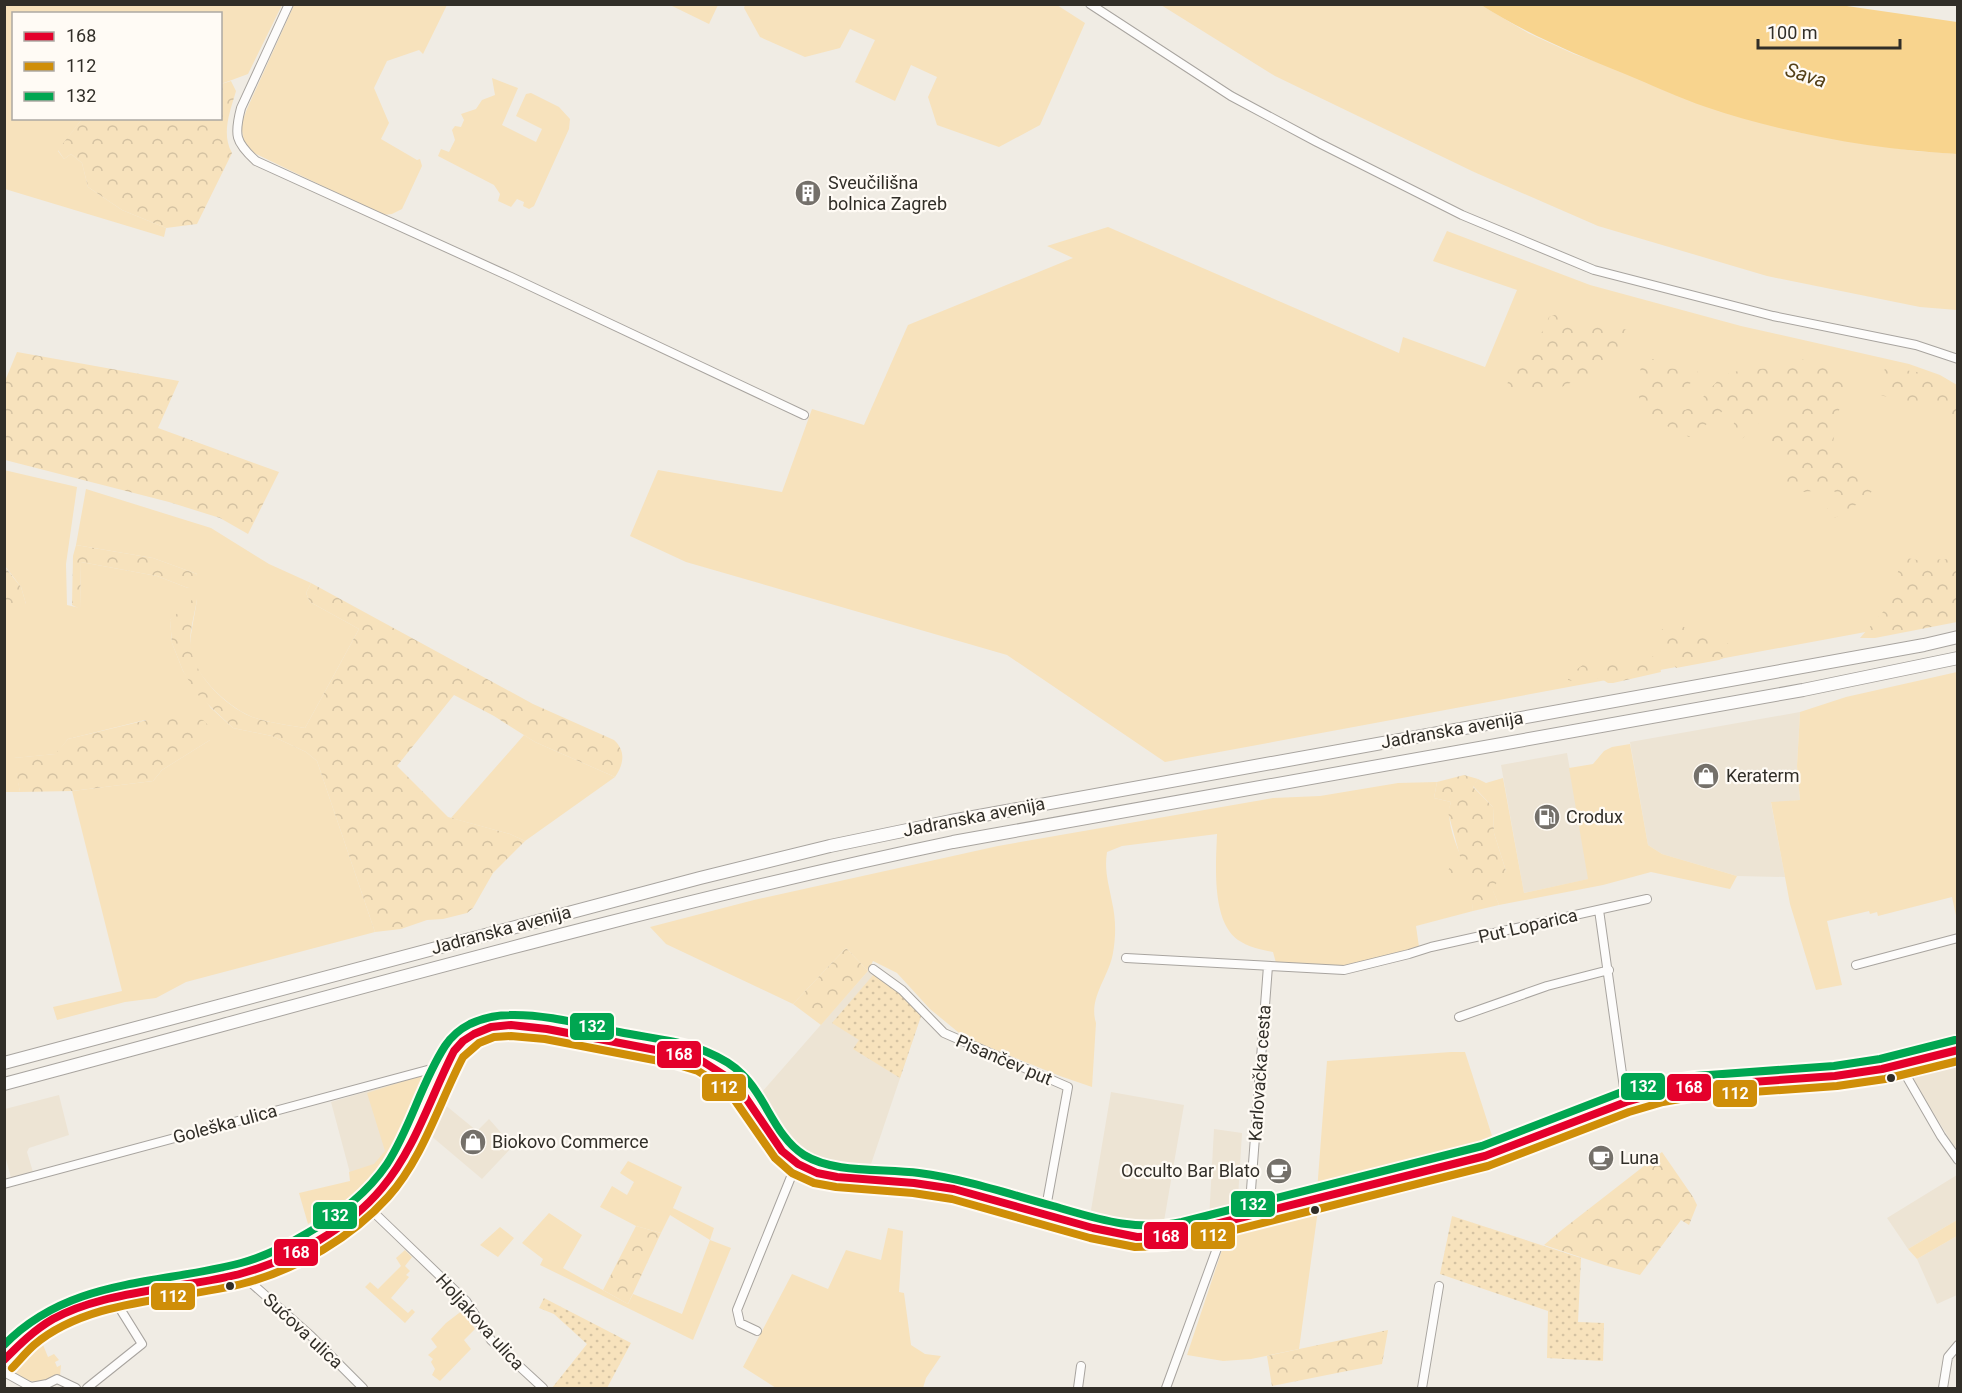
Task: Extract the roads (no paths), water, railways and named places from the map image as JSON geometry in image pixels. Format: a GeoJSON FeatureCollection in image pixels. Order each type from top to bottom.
{"type":"FeatureCollection","features":[{"type":"Feature","properties":{"kind":"main road","name":"Jadranska avenija"},"geometry":{"type":"LineString","coordinates":[[4,1063],[568,912],[830,846],[951,821],[1958,637]]}},
{"type":"Feature","properties":{"kind":"main road","name":"Jadranska avenija"},"geometry":{"type":"LineString","coordinates":[[4,1084],[564,934],[830,868],[953,842],[1803,690],[1958,658]]}},
{"type":"Feature","properties":{"kind":"main road"},"geometry":{"type":"LineString","coordinates":[[4,1361],[33,1333],[56,1318],[89,1305],[245,1272],[267,1264],[312,1242],[366,1205],[396,1171],[408,1150],[454,1051],[463,1041],[491,1027],[511,1025],[547,1029],[693,1058],[717,1069],[735,1082],[778,1146],[798,1164],[817,1173],[954,1189],[1093,1228],[1137,1237],[1166,1236],[1485,1156],[1626,1102],[1661,1092],[1696,1086],[1835,1076],[1900,1065],[1958,1050]]}},
{"type":"Feature","properties":{"kind":"street"},"geometry":{"type":"LineString","coordinates":[[289,4],[241,108],[237,123],[237,139],[244,150],[256,160],[511,277],[804,416]]}},
{"type":"Feature","properties":{"kind":"street"},"geometry":{"type":"LineString","coordinates":[[1090,4],[1231,96],[1317,142],[1462,214],[1594,270],[1773,316],[1916,345],[1958,359]]}},
{"type":"Feature","properties":{"kind":"street"},"geometry":{"type":"LineString","coordinates":[[1599,910],[1647,899]]}},
{"type":"Feature","properties":{"kind":"street","name":"Put Loparica"},"geometry":{"type":"LineString","coordinates":[[1268,966],[1344,970],[1409,954],[1431,946],[1599,910],[1626,1102]]}},
{"type":"Feature","properties":{"kind":"street"},"geometry":{"type":"LineString","coordinates":[[1856,965],[1958,938]]}},
{"type":"Feature","properties":{"kind":"street"},"geometry":{"type":"LineString","coordinates":[[1126,958],[1268,966]]}},
{"type":"Feature","properties":{"kind":"street","name":"Karlovačka cesta"},"geometry":{"type":"LineString","coordinates":[[1249,1216],[1268,966]]}},
{"type":"Feature","properties":{"kind":"street","name":"Pisančev put"},"geometry":{"type":"LineString","coordinates":[[873,969],[902,990],[944,1033],[1068,1087],[1045,1213]]}},
{"type":"Feature","properties":{"kind":"street"},"geometry":{"type":"LineString","coordinates":[[1459,1017],[1547,986],[1609,970]]}},
{"type":"Feature","properties":{"kind":"street","name":"Goleška ulica"},"geometry":{"type":"LineString","coordinates":[[4,1184],[446,1065]]}},
{"type":"Feature","properties":{"kind":"street"},"geometry":{"type":"LineString","coordinates":[[1900,1065],[1941,1136],[1958,1160]]}},
{"type":"Feature","properties":{"kind":"street"},"geometry":{"type":"LineString","coordinates":[[757,1331],[740,1323],[737,1310],[798,1164]]}},
{"type":"Feature","properties":{"kind":"street","name":"Holjakova ulica"},"geometry":{"type":"LineString","coordinates":[[366,1205],[465,1301],[491,1340],[543,1389]]}},
{"type":"Feature","properties":{"kind":"street"},"geometry":{"type":"LineString","coordinates":[[1166,1389],[1227,1221]]}},
{"type":"Feature","properties":{"kind":"street","name":"Sućova ulica"},"geometry":{"type":"LineString","coordinates":[[245,1272],[249,1281],[311,1336],[363,1389]]}},
{"type":"Feature","properties":{"kind":"street"},"geometry":{"type":"LineString","coordinates":[[1422,1389],[1439,1286]]}},
{"type":"Feature","properties":{"kind":"street"},"geometry":{"type":"LineString","coordinates":[[87,1389],[142,1344],[114,1299]]}},
{"type":"Feature","properties":{"kind":"street"},"geometry":{"type":"LineString","coordinates":[[1943,1389],[1948,1357],[1958,1345]]}},
{"type":"Feature","properties":{"kind":"street"},"geometry":{"type":"LineString","coordinates":[[1078,1389],[1081,1366]]}},
{"type":"Feature","properties":{"kind":"street"},"geometry":{"type":"LineString","coordinates":[[4,1372],[31,1387],[47,1384],[57,1379],[76,1389]]}},
{"type":"Feature","properties":{"kind":"water","name":"Sava"},"geometry":{"type":"Polygon","coordinates":[[[1833,4],[1957,22],[1957,154],[1830,139],[1736,117],[1686,100],[1570,51],[1481,5],[1833,4]]]}},
{"type":"Feature","properties":{"kind":"place","name":"Sveučilišna bolnica Zagreb"},"geometry":{"type":"Point","coordinates":[808,193]}},
{"type":"Feature","properties":{"kind":"place","name":"Keraterm"},"geometry":{"type":"Point","coordinates":[1706,776]}},
{"type":"Feature","properties":{"kind":"place","name":"Crodux"},"geometry":{"type":"Point","coordinates":[1547,817]}},
{"type":"Feature","properties":{"kind":"place","name":"Biokovo Commerce"},"geometry":{"type":"Point","coordinates":[473,1142]}},
{"type":"Feature","properties":{"kind":"place","name":"Luna"},"geometry":{"type":"Point","coordinates":[1601,1158]}},
{"type":"Feature","properties":{"kind":"place","name":"Occulto Bar Blato"},"geometry":{"type":"Point","coordinates":[1279,1171]}}]}
